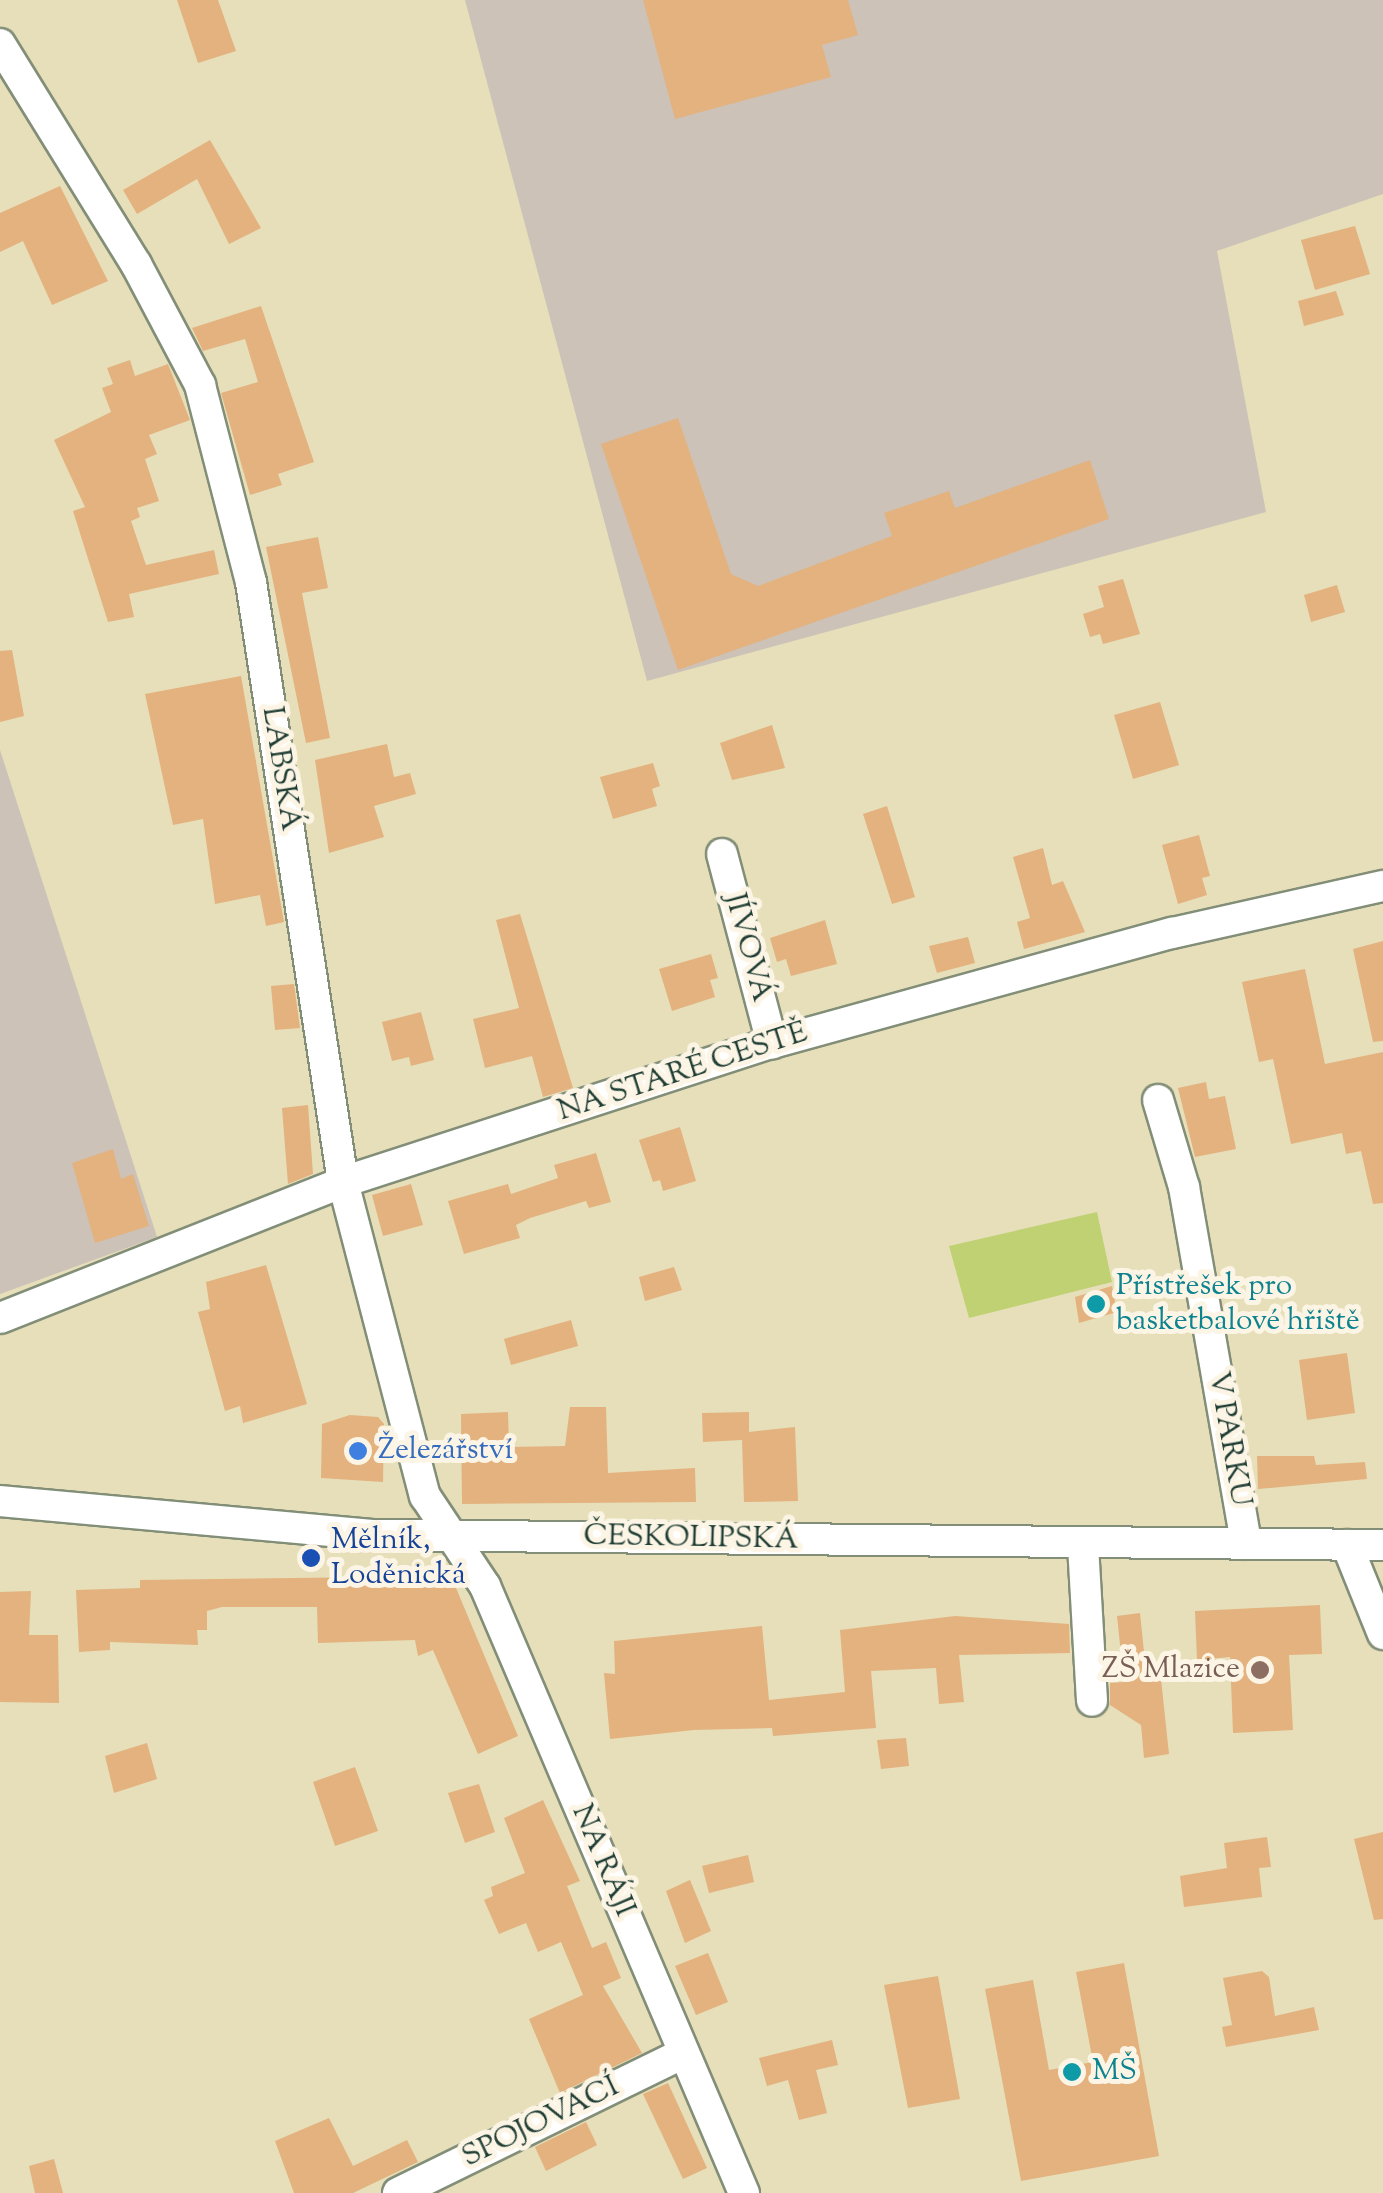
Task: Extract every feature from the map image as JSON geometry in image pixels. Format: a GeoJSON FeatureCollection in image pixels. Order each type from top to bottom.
{"type":"FeatureCollection","features":[{"type":"Feature","properties":{"kind":"street","name":"LABSKÁ"},"geometry":{"type":"LineString","coordinates":[[0,44],[136,264],[200,384],[252,582],[344,1182],[425,1496],[448,1536]]}},
{"type":"Feature","properties":{"kind":"street","name":"JÍVOVÁ"},"geometry":{"type":"LineString","coordinates":[[722,854],[772,1043]]}},
{"type":"Feature","properties":{"kind":"street","name":"NA STARÉ CESTĚ"},"geometry":{"type":"LineString","coordinates":[[0,1318],[344,1182],[772,1043],[1172,934],[1383,886]]}},
{"type":"Feature","properties":{"kind":"street","name":"V PARKU"},"geometry":{"type":"LineString","coordinates":[[1158,1100],[1184,1187],[1246,1544]]}},
{"type":"Feature","properties":{"kind":"street","name":"ČESKOLIPSKÁ"},"geometry":{"type":"LineString","coordinates":[[2,1504],[448,1536],[1383,1545]]}},
{"type":"Feature","properties":{"kind":"street","name":"NA RÁJI"},"geometry":{"type":"LineString","coordinates":[[448,1536],[485,1586],[744,2193]]}},
{"type":"Feature","properties":{"kind":"street"},"geometry":{"type":"LineString","coordinates":[[1083,1545],[1092,1702]]}},
{"type":"Feature","properties":{"kind":"street"},"geometry":{"type":"LineString","coordinates":[[1347,1545],[1383,1634]]}},
{"type":"Feature","properties":{"kind":"street","name":"SPOJOVACÍ"},"geometry":{"type":"LineString","coordinates":[[398,2193],[684,2053]]}},
{"type":"Feature","properties":{"kind":"shaded area"},"geometry":{"type":"Polygon","coordinates":[[[465,0],[1383,0],[1383,194],[1217,251],[1266,512],[647,681],[465,0]]]}},
{"type":"Feature","properties":{"kind":"shaded area"},"geometry":{"type":"Polygon","coordinates":[[[0,750],[157,1237],[0,1294],[0,750]]]}},
{"type":"Feature","properties":{"kind":"green space"},"geometry":{"type":"Polygon","coordinates":[[[1097,1212],[1112,1282],[969,1318],[949,1246],[1097,1212]]]}},
{"type":"Feature","properties":{"kind":"building"},"geometry":{"type":"Polygon","coordinates":[[[177,0],[218,0],[236,51],[198,63],[177,0]]]}},
{"type":"Feature","properties":{"kind":"building"},"geometry":{"type":"Polygon","coordinates":[[[643,0],[848,0],[858,35],[822,45],[831,77],[675,119],[643,0]]]}},
{"type":"Feature","properties":{"kind":"building"},"geometry":{"type":"Polygon","coordinates":[[[210,140],[261,228],[229,244],[197,179],[137,214],[123,190],[210,140]]]}},
{"type":"Feature","properties":{"kind":"building"},"geometry":{"type":"Polygon","coordinates":[[[60,186],[108,281],[52,305],[23,241],[0,252],[0,213],[60,186]]]}},
{"type":"Feature","properties":{"kind":"building"},"geometry":{"type":"Polygon","coordinates":[[[1355,226],[1370,274],[1315,290],[1301,240],[1355,226]]]}},
{"type":"Feature","properties":{"kind":"building"},"geometry":{"type":"Polygon","coordinates":[[[1336,291],[1344,315],[1304,326],[1298,301],[1336,291]]]}},
{"type":"Feature","properties":{"kind":"building"},"geometry":{"type":"Polygon","coordinates":[[[261,306],[314,462],[278,474],[282,485],[250,495],[221,393],[258,382],[245,339],[203,351],[192,328],[261,306]]]}},
{"type":"Feature","properties":{"kind":"building"},"geometry":{"type":"Polygon","coordinates":[[[130,360],[135,376],[168,364],[190,420],[149,435],[157,454],[145,459],[159,501],[137,508],[140,517],[131,521],[146,565],[214,550],[219,574],[129,594],[134,617],[108,622],[73,511],[85,507],[54,440],[111,412],[102,388],[113,384],[107,368],[130,360]]]}},
{"type":"Feature","properties":{"kind":"building"},"geometry":{"type":"Polygon","coordinates":[[[678,418],[731,574],[758,586],[892,536],[884,513],[949,491],[955,508],[1090,460],[1109,519],[678,670],[601,444],[678,418]]]}},
{"type":"Feature","properties":{"kind":"building"},"geometry":{"type":"Polygon","coordinates":[[[318,537],[328,588],[302,593],[330,738],[306,743],[266,547],[318,537]]]}},
{"type":"Feature","properties":{"kind":"building"},"geometry":{"type":"Polygon","coordinates":[[[1123,579],[1140,634],[1103,644],[1100,634],[1090,637],[1083,614],[1104,607],[1098,586],[1123,579]]]}},
{"type":"Feature","properties":{"kind":"building"},"geometry":{"type":"Polygon","coordinates":[[[1337,585],[1345,612],[1311,622],[1304,595],[1337,585]]]}},
{"type":"Feature","properties":{"kind":"building"},"geometry":{"type":"Polygon","coordinates":[[[12,650],[24,716],[0,722],[0,651],[12,650]]]}},
{"type":"Feature","properties":{"kind":"building"},"geometry":{"type":"Polygon","coordinates":[[[241,676],[284,922],[266,926],[260,895],[215,904],[203,819],[173,825],[145,694],[241,676]]]}},
{"type":"Feature","properties":{"kind":"building"},"geometry":{"type":"Polygon","coordinates":[[[1160,702],[1179,765],[1133,779],[1114,715],[1160,702]]]}},
{"type":"Feature","properties":{"kind":"building"},"geometry":{"type":"Polygon","coordinates":[[[772,725],[785,768],[732,780],[720,743],[772,725]]]}},
{"type":"Feature","properties":{"kind":"building"},"geometry":{"type":"Polygon","coordinates":[[[387,744],[394,777],[410,773],[416,794],[374,806],[384,837],[329,853],[315,760],[387,744]]]}},
{"type":"Feature","properties":{"kind":"building"},"geometry":{"type":"Polygon","coordinates":[[[653,763],[660,786],[652,789],[657,806],[613,819],[600,777],[653,763]]]}},
{"type":"Feature","properties":{"kind":"building"},"geometry":{"type":"Polygon","coordinates":[[[887,806],[915,897],[892,904],[863,814],[887,806]]]}},
{"type":"Feature","properties":{"kind":"building"},"geometry":{"type":"Polygon","coordinates":[[[1199,835],[1210,876],[1202,878],[1207,895],[1178,904],[1162,845],[1199,835]]]}},
{"type":"Feature","properties":{"kind":"building"},"geometry":{"type":"Polygon","coordinates":[[[1043,848],[1052,885],[1063,881],[1085,932],[1024,949],[1017,922],[1030,918],[1013,857],[1043,848]]]}},
{"type":"Feature","properties":{"kind":"building"},"geometry":{"type":"Polygon","coordinates":[[[520,914],[573,1088],[543,1097],[532,1056],[485,1068],[473,1019],[519,1008],[496,920],[520,914]]]}},
{"type":"Feature","properties":{"kind":"building"},"geometry":{"type":"Polygon","coordinates":[[[825,920],[837,964],[791,976],[786,959],[777,962],[770,938],[825,920]]]}},
{"type":"Feature","properties":{"kind":"building"},"geometry":{"type":"Polygon","coordinates":[[[968,937],[975,963],[937,973],[929,946],[968,937]]]}},
{"type":"Feature","properties":{"kind":"building"},"geometry":{"type":"Polygon","coordinates":[[[1383,941],[1383,1041],[1373,1042],[1353,949],[1383,941]]]}},
{"type":"Feature","properties":{"kind":"building"},"geometry":{"type":"Polygon","coordinates":[[[711,954],[718,978],[710,980],[715,997],[672,1011],[659,969],[711,954]]]}},
{"type":"Feature","properties":{"kind":"building"},"geometry":{"type":"Polygon","coordinates":[[[1305,969],[1325,1064],[1383,1052],[1383,1203],[1373,1204],[1361,1151],[1346,1154],[1342,1133],[1291,1144],[1273,1059],[1259,1062],[1242,982],[1305,969]]]}},
{"type":"Feature","properties":{"kind":"building"},"geometry":{"type":"Polygon","coordinates":[[[294,984],[300,1028],[275,1030],[271,986],[294,984]]]}},
{"type":"Feature","properties":{"kind":"building"},"geometry":{"type":"Polygon","coordinates":[[[421,1012],[434,1060],[411,1066],[409,1057],[392,1061],[382,1022],[421,1012]]]}},
{"type":"Feature","properties":{"kind":"building"},"geometry":{"type":"Polygon","coordinates":[[[1206,1082],[1209,1099],[1225,1096],[1236,1149],[1195,1157],[1178,1088],[1206,1082]]]}},
{"type":"Feature","properties":{"kind":"building"},"geometry":{"type":"Polygon","coordinates":[[[308,1105],[313,1174],[288,1184],[282,1108],[308,1105]]]}},
{"type":"Feature","properties":{"kind":"building"},"geometry":{"type":"Polygon","coordinates":[[[680,1127],[696,1181],[663,1191],[660,1180],[653,1182],[639,1140],[680,1127]]]}},
{"type":"Feature","properties":{"kind":"building"},"geometry":{"type":"Polygon","coordinates":[[[113,1149],[121,1179],[133,1174],[149,1226],[95,1243],[72,1163],[113,1149]]]}},
{"type":"Feature","properties":{"kind":"building"},"geometry":{"type":"Polygon","coordinates":[[[596,1153],[611,1202],[589,1208],[586,1201],[530,1218],[516,1225],[520,1238],[464,1254],[448,1201],[508,1184],[511,1194],[558,1178],[554,1165],[596,1153]]]}},
{"type":"Feature","properties":{"kind":"building"},"geometry":{"type":"Polygon","coordinates":[[[411,1184],[423,1225],[383,1236],[372,1195],[411,1184]]]}},
{"type":"Feature","properties":{"kind":"building"},"geometry":{"type":"Polygon","coordinates":[[[266,1265],[307,1404],[243,1423],[240,1406],[225,1411],[198,1312],[210,1309],[206,1282],[266,1265]]]}},
{"type":"Feature","properties":{"kind":"building"},"geometry":{"type":"Polygon","coordinates":[[[674,1267],[682,1290],[645,1301],[639,1277],[674,1267]]]}},
{"type":"Feature","properties":{"kind":"building","name":"Přístřešek pro basketbalové hřiště"},"geometry":{"type":"Polygon","coordinates":[[[1112,1286],[1117,1312],[1079,1323],[1075,1297],[1112,1286]]]}},
{"type":"Feature","properties":{"kind":"building"},"geometry":{"type":"Polygon","coordinates":[[[571,1320],[578,1346],[511,1365],[504,1339],[571,1320]]]}},
{"type":"Feature","properties":{"kind":"building"},"geometry":{"type":"Polygon","coordinates":[[[1347,1353],[1355,1413],[1307,1420],[1299,1360],[1347,1353]]]}},
{"type":"Feature","properties":{"kind":"building"},"geometry":{"type":"Polygon","coordinates":[[[570,1407],[606,1407],[608,1473],[695,1468],[696,1502],[462,1504],[461,1414],[508,1412],[509,1447],[565,1446],[570,1407]]]}},
{"type":"Feature","properties":{"kind":"building"},"geometry":{"type":"Polygon","coordinates":[[[749,1412],[749,1432],[795,1427],[798,1501],[744,1502],[742,1440],[703,1442],[702,1413],[749,1412]]]}},
{"type":"Feature","properties":{"kind":"building"},"geometry":{"type":"Polygon","coordinates":[[[350,1415],[378,1417],[384,1424],[383,1482],[321,1478],[322,1424],[350,1415]]]}},
{"type":"Feature","properties":{"kind":"building"},"geometry":{"type":"Polygon","coordinates":[[[1257,1456],[1314,1456],[1316,1465],[1365,1462],[1367,1479],[1258,1489],[1257,1456]]]}},
{"type":"Feature","properties":{"kind":"building"},"geometry":{"type":"Polygon","coordinates":[[[451,1576],[518,1736],[478,1754],[433,1650],[418,1656],[415,1640],[318,1643],[317,1607],[222,1607],[207,1611],[207,1630],[197,1630],[198,1645],[110,1642],[110,1650],[79,1652],[76,1590],[140,1588],[140,1580],[451,1576]]]}},
{"type":"Feature","properties":{"kind":"building"},"geometry":{"type":"Polygon","coordinates":[[[31,1591],[29,1635],[58,1635],[59,1703],[0,1702],[0,1592],[31,1591]]]}},
{"type":"Feature","properties":{"kind":"building","name":"ZŠ Mlazice"},"geometry":{"type":"Polygon","coordinates":[[[1320,1605],[1322,1654],[1289,1655],[1293,1730],[1233,1733],[1230,1657],[1197,1660],[1195,1611],[1320,1605]]]}},
{"type":"Feature","properties":{"kind":"building"},"geometry":{"type":"Polygon","coordinates":[[[1140,1613],[1147,1681],[1161,1679],[1169,1754],[1144,1758],[1141,1725],[1110,1705],[1110,1683],[1124,1682],[1117,1616],[1140,1613]]]}},
{"type":"Feature","properties":{"kind":"building"},"geometry":{"type":"Polygon","coordinates":[[[955,1616],[1069,1624],[1070,1653],[959,1655],[964,1702],[939,1704],[936,1668],[871,1671],[876,1728],[773,1736],[772,1728],[694,1730],[610,1739],[604,1673],[615,1674],[614,1641],[762,1626],[769,1700],[845,1692],[840,1630],[955,1616]]]}},
{"type":"Feature","properties":{"kind":"building"},"geometry":{"type":"Polygon","coordinates":[[[906,1738],[909,1766],[881,1769],[877,1740],[906,1738]]]}},
{"type":"Feature","properties":{"kind":"building"},"geometry":{"type":"Polygon","coordinates":[[[147,1743],[157,1779],[114,1793],[105,1756],[147,1743]]]}},
{"type":"Feature","properties":{"kind":"building"},"geometry":{"type":"Polygon","coordinates":[[[355,1767],[378,1831],[335,1846],[313,1782],[355,1767]]]}},
{"type":"Feature","properties":{"kind":"building"},"geometry":{"type":"Polygon","coordinates":[[[479,1784],[495,1832],[465,1843],[448,1793],[479,1784]]]}},
{"type":"Feature","properties":{"kind":"building"},"geometry":{"type":"Polygon","coordinates":[[[543,1800],[580,1881],[567,1886],[592,1948],[606,1942],[621,1978],[603,1986],[642,2053],[560,2093],[529,2019],[583,1995],[561,1942],[538,1952],[526,1923],[499,1934],[484,1900],[493,1896],[491,1887],[525,1873],[504,1818],[543,1800]]]}},
{"type":"Feature","properties":{"kind":"building"},"geometry":{"type":"Polygon","coordinates":[[[1383,1832],[1383,1919],[1374,1920],[1354,1839],[1383,1832]]]}},
{"type":"Feature","properties":{"kind":"building"},"geometry":{"type":"Polygon","coordinates":[[[1267,1837],[1271,1867],[1259,1868],[1262,1897],[1184,1907],[1180,1876],[1227,1868],[1224,1843],[1267,1837]]]}},
{"type":"Feature","properties":{"kind":"building"},"geometry":{"type":"Polygon","coordinates":[[[748,1855],[754,1882],[709,1893],[702,1866],[748,1855]]]}},
{"type":"Feature","properties":{"kind":"building"},"geometry":{"type":"Polygon","coordinates":[[[690,1880],[711,1931],[685,1943],[666,1891],[690,1880]]]}},
{"type":"Feature","properties":{"kind":"building"},"geometry":{"type":"Polygon","coordinates":[[[708,1953],[728,2002],[696,2015],[675,1966],[708,1953]]]}},
{"type":"Feature","properties":{"kind":"building","name":"MŠ"},"geometry":{"type":"Polygon","coordinates":[[[1124,1963],[1159,2156],[1021,2181],[985,1989],[1033,1980],[1049,2070],[1093,2062],[1076,1972],[1124,1963]]]}},
{"type":"Feature","properties":{"kind":"building"},"geometry":{"type":"Polygon","coordinates":[[[1262,1971],[1269,1977],[1275,2016],[1314,2007],[1319,2030],[1226,2047],[1222,2027],[1232,2025],[1223,1978],[1262,1971]]]}},
{"type":"Feature","properties":{"kind":"building"},"geometry":{"type":"Polygon","coordinates":[[[938,1976],[960,2099],[908,2108],[884,1985],[938,1976]]]}},
{"type":"Feature","properties":{"kind":"building"},"geometry":{"type":"Polygon","coordinates":[[[832,2040],[838,2065],[816,2070],[827,2113],[799,2120],[788,2080],[767,2086],[759,2058],[832,2040]]]}},
{"type":"Feature","properties":{"kind":"building"},"geometry":{"type":"Polygon","coordinates":[[[668,2083],[707,2168],[683,2179],[643,2094],[668,2083]]]}},
{"type":"Feature","properties":{"kind":"building"},"geometry":{"type":"Polygon","coordinates":[[[329,2118],[353,2166],[407,2140],[418,2162],[353,2193],[294,2193],[275,2141],[329,2118]]]}},
{"type":"Feature","properties":{"kind":"building"},"geometry":{"type":"Polygon","coordinates":[[[586,2122],[597,2145],[546,2171],[535,2147],[586,2122]]]}},
{"type":"Feature","properties":{"kind":"building"},"geometry":{"type":"Polygon","coordinates":[[[54,2159],[63,2193],[35,2193],[29,2166],[54,2159]]]}},
{"type":"Feature","properties":{"kind":"place","name":"Přístřešek pro basketbalové hřiště"},"geometry":{"type":"Point","coordinates":[1096,1304]}},
{"type":"Feature","properties":{"kind":"place","name":"Železářství"},"geometry":{"type":"Point","coordinates":[358,1451]}},
{"type":"Feature","properties":{"kind":"place","name":"Mělník, Loděnická"},"geometry":{"type":"Point","coordinates":[311,1558]}},
{"type":"Feature","properties":{"kind":"place","name":"ZŠ Mlazice"},"geometry":{"type":"Point","coordinates":[1260,1670]}},
{"type":"Feature","properties":{"kind":"place","name":"MŠ"},"geometry":{"type":"Point","coordinates":[1072,2072]}}]}
